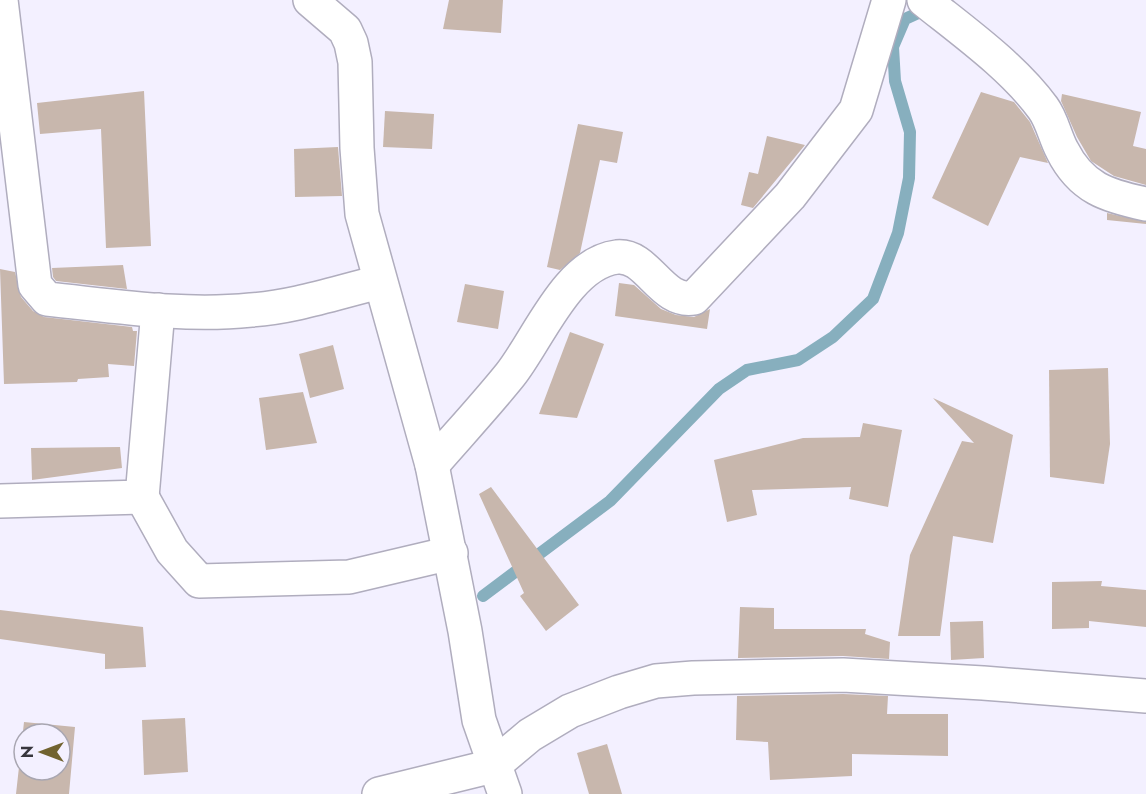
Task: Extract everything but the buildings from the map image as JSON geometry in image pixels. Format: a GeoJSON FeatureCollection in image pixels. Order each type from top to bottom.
{"type":"FeatureCollection","features":[{"type":"Feature","properties":{"kind":"street"},"geometry":{"type":"LineString","coordinates":[[1,0],[5,83],[35,285],[47,298],[158,310],[219,313],[255,310],[381,282]]}},
{"type":"Feature","properties":{"kind":"street"},"geometry":{"type":"LineString","coordinates":[[310,0],[345,30],[351,43],[355,62],[357,148],[362,214],[432,465],[465,631],[472,688],[479,720],[499,780]]}},
{"type":"Feature","properties":{"kind":"street"},"geometry":{"type":"LineString","coordinates":[[432,465],[511,374],[567,291],[595,264],[617,257],[631,258],[679,298],[693,298],[790,195],[856,110],[889,0]]}},
{"type":"Feature","properties":{"kind":"street"},"geometry":{"type":"LineString","coordinates":[[924,0],[990,53],[1044,109],[1063,153],[1085,183],[1108,196],[1146,204]]}},
{"type":"Feature","properties":{"kind":"street"},"geometry":{"type":"LineString","coordinates":[[158,310],[142,497],[172,551],[199,581],[349,577],[451,553]]}},
{"type":"Feature","properties":{"kind":"street"},"geometry":{"type":"LineString","coordinates":[[0,501],[142,497]]}},
{"type":"Feature","properties":{"kind":"street"},"geometry":{"type":"LineString","coordinates":[[379,794],[499,780],[530,735],[570,711],[619,692],[656,681],[714,677],[843,675],[983,682],[1146,696]]}},
{"type":"Feature","properties":{"kind":"waterway"},"geometry":{"type":"LineString","coordinates":[[483,596],[610,501],[719,389],[747,370],[798,360],[833,337],[873,299],[898,233],[909,178],[910,132],[895,81],[893,47],[905,19],[929,8]]}}]}
